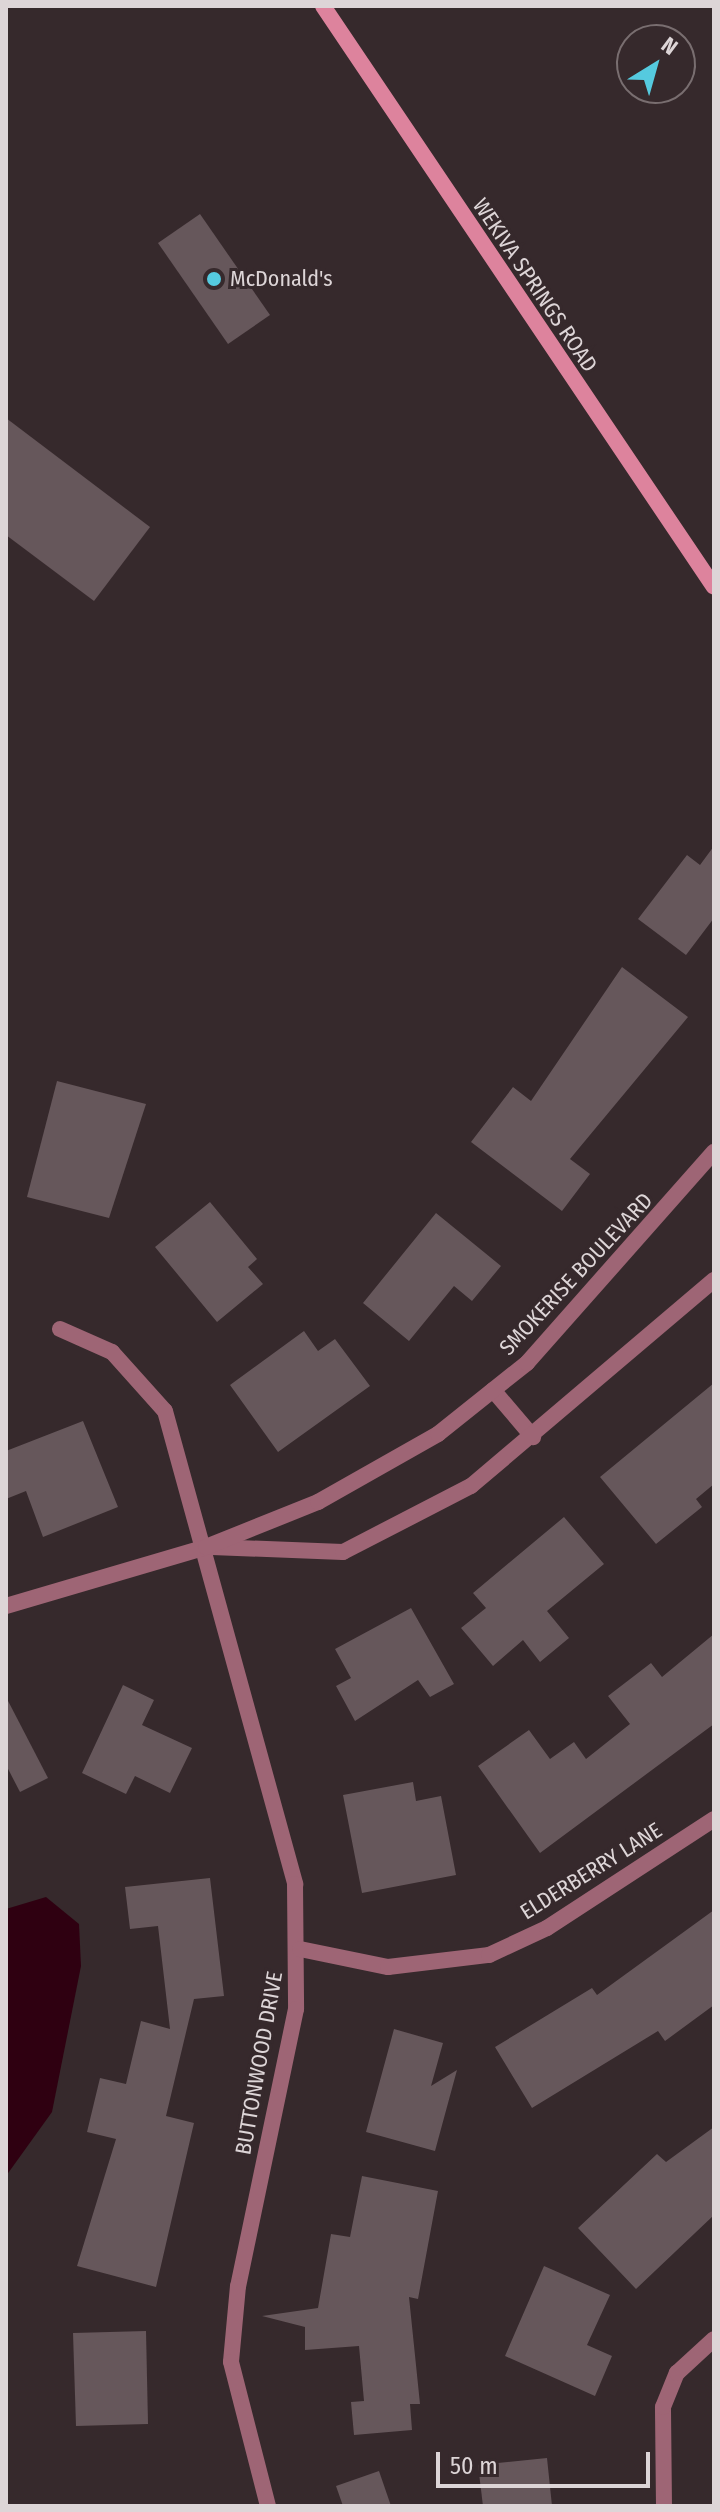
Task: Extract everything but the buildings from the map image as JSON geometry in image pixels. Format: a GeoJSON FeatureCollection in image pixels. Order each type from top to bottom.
{"type":"FeatureCollection","features":[{"type":"Feature","properties":{"kind":"main road","name":"WEKIVA SPRINGS ROAD"},"geometry":{"type":"LineString","coordinates":[[323,6],[714,587]]}},
{"type":"Feature","properties":{"kind":"street","name":"SMOKERISE BOULEVARD"},"geometry":{"type":"LineString","coordinates":[[6,1606],[206,1547],[318,1502],[438,1434],[527,1363],[714,1152]]}},
{"type":"Feature","properties":{"kind":"street","name":"SMOKERISE BOULEVARD"},"geometry":{"type":"LineString","coordinates":[[206,1547],[343,1552],[471,1486],[533,1437],[714,1280]]}},
{"type":"Feature","properties":{"kind":"street","name":"BUTTONWOOD DRIVE"},"geometry":{"type":"LineString","coordinates":[[60,1329],[112,1352],[146,1383],[165,1411],[217,1581],[295,1884],[300,1949],[296,2009],[238,2286],[231,2362],[268,2506]]}},
{"type":"Feature","properties":{"kind":"street"},"geometry":{"type":"LineString","coordinates":[[493,1390],[533,1437]]}},
{"type":"Feature","properties":{"kind":"street","name":"ELDERBERRY LANE"},"geometry":{"type":"LineString","coordinates":[[300,1949],[388,1967],[489,1955],[547,1928],[714,1819]]}},
{"type":"Feature","properties":{"kind":"street"},"geometry":{"type":"LineString","coordinates":[[664,2506],[663,2407],[677,2373],[714,2339]]}},
{"type":"Feature","properties":{"kind":"shaded area"},"geometry":{"type":"Polygon","coordinates":[[[46,1897],[79,1924],[81,1966],[52,2112],[6,2176],[6,1909],[46,1897]]]}},
{"type":"Feature","properties":{"kind":"place","name":"McDonald's"},"geometry":{"type":"Point","coordinates":[214,279]}}]}
